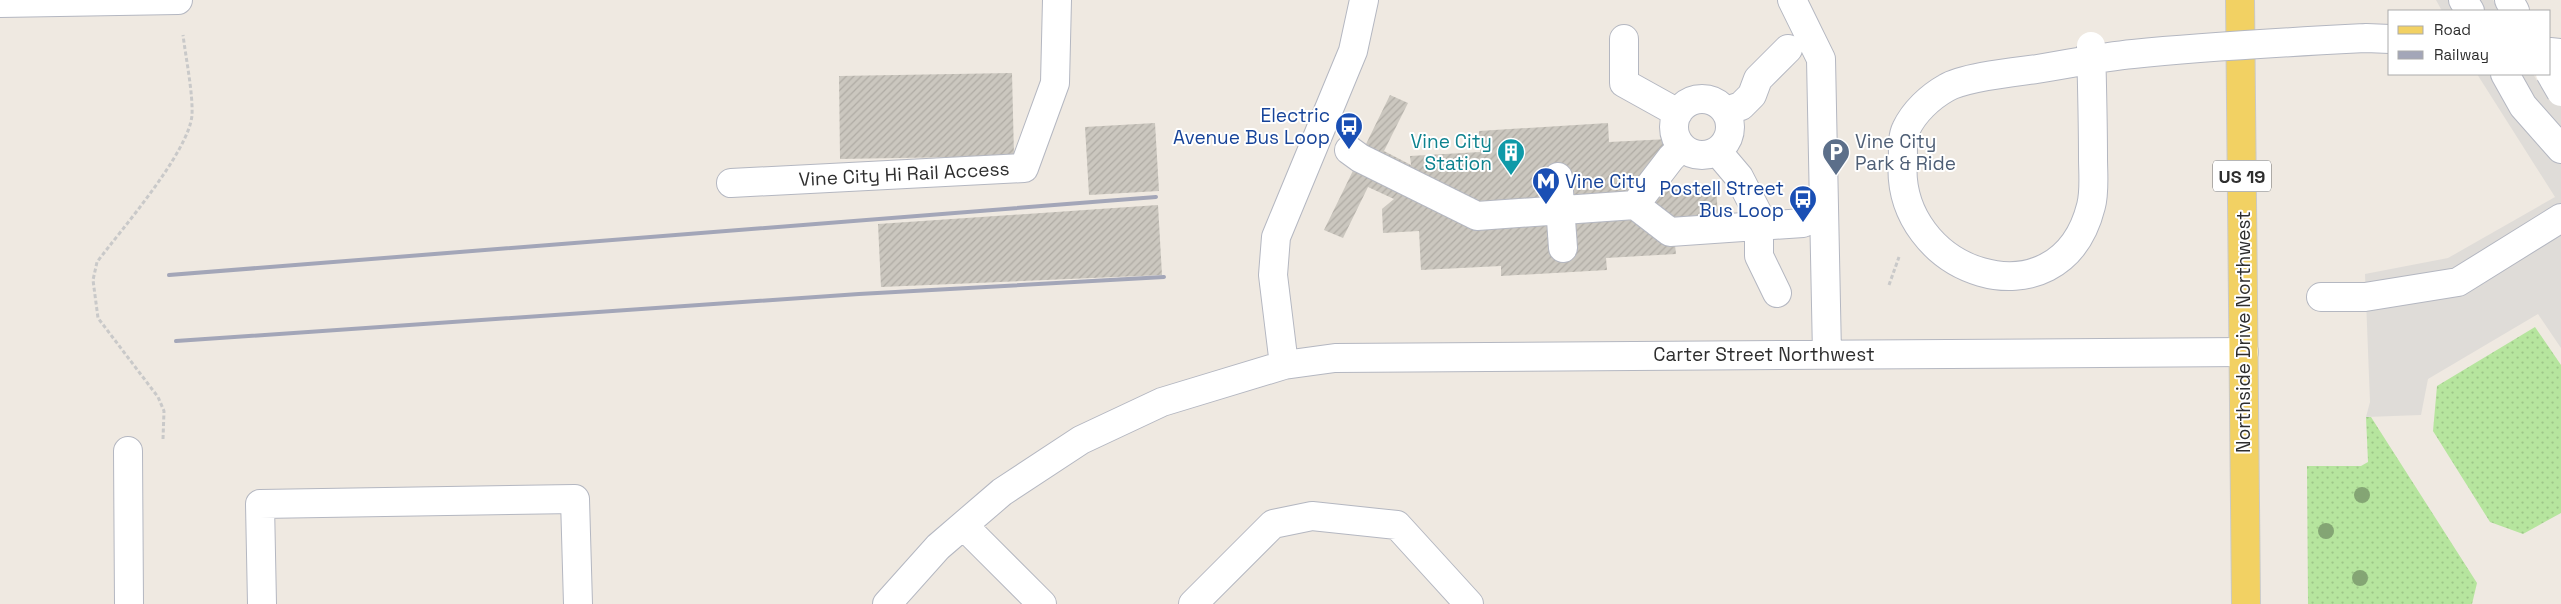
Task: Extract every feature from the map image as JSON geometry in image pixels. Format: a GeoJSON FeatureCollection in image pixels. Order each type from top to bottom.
{"type":"FeatureCollection","features":[{"type":"Feature","properties":{"kind":"main road","name":"Northside Drive Northwest"},"geometry":{"type":"LineString","coordinates":[[2240,0],[2246,604]]}},
{"type":"Feature","properties":{"kind":"street"},"geometry":{"type":"LineString","coordinates":[[0,3],[178,0]]}},
{"type":"Feature","properties":{"kind":"street","name":"Vine City Hi Rail Access"},"geometry":{"type":"LineString","coordinates":[[731,183],[1024,168],[1055,83],[1057,0]]}},
{"type":"Feature","properties":{"kind":"street"},"geometry":{"type":"LineString","coordinates":[[1284,365],[1273,275],[1276,237],[1353,51],[1364,0]]}},
{"type":"Feature","properties":{"kind":"street"},"geometry":{"type":"LineString","coordinates":[[1792,0],[1821,59],[1827,354]]}},
{"type":"Feature","properties":{"kind":"street"},"geometry":{"type":"LineString","coordinates":[[2091,46],[2092,54],[2092,60],[2092,87],[2093,119],[2092,205],[2082,233],[2063,256],[2041,272],[2014,276],[1983,275],[1932,245],[1912,218],[1901,179],[1905,131],[1922,106],[1948,86],[1993,75],[2030,70],[2076,62],[2086,61],[2092,60],[2095,60],[2132,54],[2357,38],[2388,39]]}},
{"type":"Feature","properties":{"kind":"street"},"geometry":{"type":"LineString","coordinates":[[1624,39],[1624,83],[1678,113]]}},
{"type":"Feature","properties":{"kind":"street"},"geometry":{"type":"LineString","coordinates":[[1726,111],[1741,106],[1752,95],[1758,79],[1788,49]]}},
{"type":"Feature","properties":{"kind":"street"},"geometry":{"type":"LineString","coordinates":[[2506,75],[2523,106],[2561,149]]}},
{"type":"Feature","properties":{"kind":"street"},"geometry":{"type":"LineString","coordinates":[[2551,75],[2561,92]]}},
{"type":"Feature","properties":{"kind":"street"},"geometry":{"type":"LineString","coordinates":[[1692,101],[1711,101],[1726,111],[1731,129],[1728,138],[1717,151],[1708,155],[1699,155],[1682,147],[1675,131],[1678,113],[1692,101]]}},
{"type":"Feature","properties":{"kind":"street"},"geometry":{"type":"LineString","coordinates":[[1635,205],[1671,158],[1682,147]]}},
{"type":"Feature","properties":{"kind":"street"},"geometry":{"type":"LineString","coordinates":[[1349,150],[1360,158],[1477,216],[1635,205],[1670,232],[1803,223]]}},
{"type":"Feature","properties":{"kind":"street"},"geometry":{"type":"LineString","coordinates":[[1717,151],[1739,177],[1757,212]]}},
{"type":"Feature","properties":{"kind":"street"},"geometry":{"type":"LineString","coordinates":[[1558,177],[1563,248]]}},
{"type":"Feature","properties":{"kind":"street"},"geometry":{"type":"LineString","coordinates":[[2321,297],[2365,297],[2458,282],[2561,218]]}},
{"type":"Feature","properties":{"kind":"street"},"geometry":{"type":"LineString","coordinates":[[1759,240],[1759,256],[1777,293]]}},
{"type":"Feature","properties":{"kind":"street","name":"Carter Street Northwest"},"geometry":{"type":"LineString","coordinates":[[887,604],[938,547],[1002,492],[1081,440],[1162,402],[1284,365],[1335,358],[2244,352]]}},
{"type":"Feature","properties":{"kind":"street"},"geometry":{"type":"LineString","coordinates":[[128,451],[130,604]]}},
{"type":"Feature","properties":{"kind":"street"},"geometry":{"type":"LineString","coordinates":[[262,604],[260,504],[575,499],[578,604]]}},
{"type":"Feature","properties":{"kind":"street"},"geometry":{"type":"LineString","coordinates":[[1194,604],[1273,524],[1312,516],[1397,525],[1470,604]]}},
{"type":"Feature","properties":{"kind":"street"},"geometry":{"type":"LineString","coordinates":[[964,526],[1042,604]]}},
{"type":"Feature","properties":{"kind":"path"},"geometry":{"type":"LineString","coordinates":[[128,451],[162,451],[164,411],[158,397],[98,318],[93,280],[97,262],[175,158],[185,138],[192,116],[183,34]]}},
{"type":"Feature","properties":{"kind":"green space"},"geometry":{"type":"Polygon","coordinates":[[[2535,327],[2561,365],[2561,513],[2523,534],[2490,522],[2433,431],[2437,386],[2535,327]]]}},
{"type":"Feature","properties":{"kind":"green space"},"geometry":{"type":"Polygon","coordinates":[[[2366,417],[2371,417],[2477,583],[2472,604],[2308,604],[2307,466],[2361,466],[2368,462],[2366,417]]]}},
{"type":"Feature","properties":{"kind":"shaded area"},"geometry":{"type":"Polygon","coordinates":[[[2436,0],[2493,0],[2498,10],[2441,10],[2436,0]]]}},
{"type":"Feature","properties":{"kind":"shaded area"},"geometry":{"type":"Polygon","coordinates":[[[2478,75],[2534,75],[2538,82],[2561,82],[2561,348],[2538,314],[2428,379],[2421,415],[2366,417],[2370,402],[2365,274],[2448,258],[2555,197],[2478,75]]]}},
{"type":"Feature","properties":{"kind":"building"},"geometry":{"type":"Polygon","coordinates":[[[1012,73],[1014,156],[840,159],[839,76],[1012,73]]]}},
{"type":"Feature","properties":{"kind":"building","name":"Vine City Station"},"geometry":{"type":"Polygon","coordinates":[[[1390,95],[1408,103],[1384,151],[1411,165],[1410,156],[1480,152],[1479,131],[1608,123],[1609,142],[1669,139],[1672,189],[1716,187],[1718,215],[1757,212],[1773,239],[1675,245],[1676,254],[1606,258],[1607,270],[1501,276],[1501,266],[1421,270],[1419,231],[1383,233],[1382,209],[1394,199],[1368,187],[1343,238],[1324,230],[1390,95]]]}},
{"type":"Feature","properties":{"kind":"building"},"geometry":{"type":"Polygon","coordinates":[[[1155,123],[1159,191],[1089,195],[1085,127],[1155,123]]]}},
{"type":"Feature","properties":{"kind":"building"},"geometry":{"type":"Polygon","coordinates":[[[1158,205],[1162,275],[881,287],[878,224],[1158,205]]]}},
{"type":"Feature","properties":{"kind":"railway"},"geometry":{"type":"LineString","coordinates":[[169,275],[1156,197]]}},
{"type":"Feature","properties":{"kind":"railway"},"geometry":{"type":"LineString","coordinates":[[176,341],[859,294],[1164,277]]}},
{"type":"Feature","properties":{"kind":"place","name":"Electric Avenue Bus Loop"},"geometry":{"type":"Point","coordinates":[1349,150]}},
{"type":"Feature","properties":{"kind":"place","name":"Vine City Station"},"geometry":{"type":"Point","coordinates":[1511,176]}},
{"type":"Feature","properties":{"kind":"place","name":"Vine City Park & Ride"},"geometry":{"type":"Point","coordinates":[1836,176]}},
{"type":"Feature","properties":{"kind":"place","name":"Vine City"},"geometry":{"type":"Point","coordinates":[1546,205]}},
{"type":"Feature","properties":{"kind":"place","name":"Postell Street Bus Loop"},"geometry":{"type":"Point","coordinates":[1803,223]}}]}
